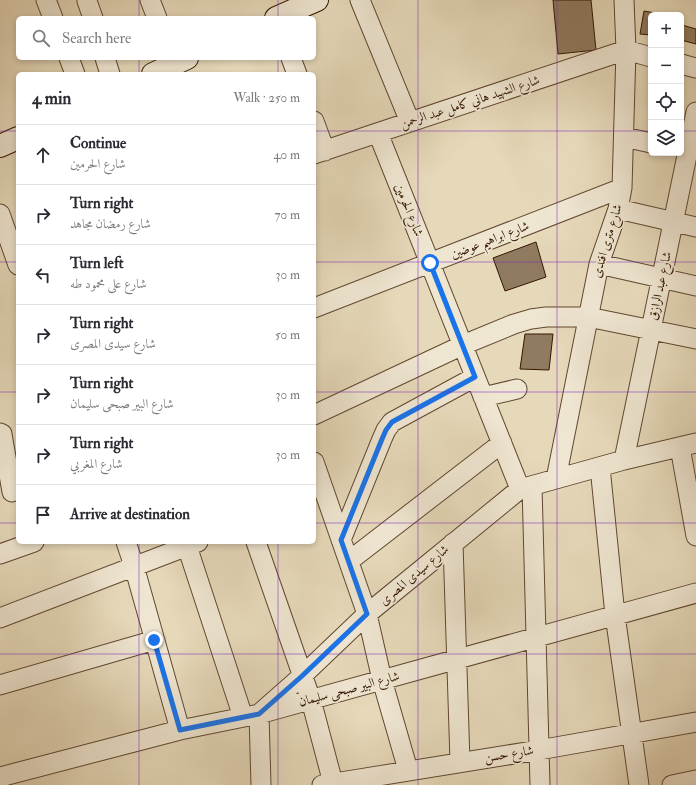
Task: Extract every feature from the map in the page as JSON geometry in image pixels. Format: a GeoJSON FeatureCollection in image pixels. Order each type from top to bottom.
{"type":"FeatureCollection","features":[{"type":"Feature","properties":{"kind":"street"},"geometry":{"type":"LineString","coordinates":[[46,0],[53,16]]}},
{"type":"Feature","properties":{"kind":"street"},"geometry":{"type":"LineString","coordinates":[[150,0],[156,16]]}},
{"type":"Feature","properties":{"kind":"street"},"geometry":{"type":"LineString","coordinates":[[281,16],[317,0]]}},
{"type":"Feature","properties":{"kind":"street"},"geometry":{"type":"LineString","coordinates":[[360,0],[410,122]]}},
{"type":"Feature","properties":{"kind":"street","name":"شارع مترى افندى"},"geometry":{"type":"LineString","coordinates":[[556,479],[599,264],[618,209],[622,188],[626,50],[624,0]]}},
{"type":"Feature","properties":{"kind":"street"},"geometry":{"type":"LineString","coordinates":[[626,50],[648,55]]}},
{"type":"Feature","properties":{"kind":"street","name":"شارع الشهيد هاني كامل عبد الرحمن"},"geometry":{"type":"LineString","coordinates":[[319,153],[626,50]]}},
{"type":"Feature","properties":{"kind":"street"},"geometry":{"type":"LineString","coordinates":[[70,60],[74,72]]}},
{"type":"Feature","properties":{"kind":"street"},"geometry":{"type":"LineString","coordinates":[[106,60],[109,72]]}},
{"type":"Feature","properties":{"kind":"street"},"geometry":{"type":"LineString","coordinates":[[292,60],[296,72]]}},
{"type":"Feature","properties":{"kind":"street"},"geometry":{"type":"LineString","coordinates":[[158,72],[178,63]]}},
{"type":"Feature","properties":{"kind":"street"},"geometry":{"type":"LineString","coordinates":[[684,65],[696,68]]}},
{"type":"Feature","properties":{"kind":"street","name":"شارع عبد الرازق"},"geometry":{"type":"LineString","coordinates":[[624,460],[696,112]]}},
{"type":"Feature","properties":{"kind":"street","name":"شارع الحرمين"},"geometry":{"type":"LineString","coordinates":[[378,133],[502,443],[526,487],[535,637],[540,785]]}},
{"type":"Feature","properties":{"kind":"street"},"geometry":{"type":"LineString","coordinates":[[316,134],[319,153]]}},
{"type":"Feature","properties":{"kind":"street"},"geometry":{"type":"LineString","coordinates":[[624,137],[648,142]]}},
{"type":"Feature","properties":{"kind":"street"},"geometry":{"type":"LineString","coordinates":[[0,146],[16,139]]}},
{"type":"Feature","properties":{"kind":"street","name":"شارع ابراهيم عوضين"},"geometry":{"type":"LineString","coordinates":[[316,307],[622,188]]}},
{"type":"Feature","properties":{"kind":"street"},"geometry":{"type":"LineString","coordinates":[[618,209],[696,227]]}},
{"type":"Feature","properties":{"kind":"street"},"geometry":{"type":"LineString","coordinates":[[0,214],[13,258]]}},
{"type":"Feature","properties":{"kind":"street"},"geometry":{"type":"LineString","coordinates":[[599,264],[696,286]]}},
{"type":"Feature","properties":{"kind":"street"},"geometry":{"type":"LineString","coordinates":[[316,414],[462,345],[514,324],[531,319],[546,317],[588,316],[696,339]]}},
{"type":"Feature","properties":{"kind":"street"},"geometry":{"type":"LineString","coordinates":[[341,540],[382,439],[392,422],[475,377]]}},
{"type":"Feature","properties":{"kind":"street"},"geometry":{"type":"LineString","coordinates":[[484,397],[517,389]]}},
{"type":"Feature","properties":{"kind":"street"},"geometry":{"type":"LineString","coordinates":[[0,432],[2,434],[10,492]]}},
{"type":"Feature","properties":{"kind":"street"},"geometry":{"type":"LineString","coordinates":[[348,561],[502,443]]}},
{"type":"Feature","properties":{"kind":"street"},"geometry":{"type":"LineString","coordinates":[[526,487],[624,460],[688,445],[696,536]]}},
{"type":"Feature","properties":{"kind":"street"},"geometry":{"type":"LineString","coordinates":[[600,467],[615,615],[639,785]]}},
{"type":"Feature","properties":{"kind":"street"},"geometry":{"type":"LineString","coordinates":[[316,473],[320,495],[341,540],[367,614],[382,680],[408,770]]}},
{"type":"Feature","properties":{"kind":"street","name":"شارع سيدى المصرى"},"geometry":{"type":"LineString","coordinates":[[251,716],[302,676],[367,614],[452,544],[526,487]]}},
{"type":"Feature","properties":{"kind":"street"},"geometry":{"type":"LineString","coordinates":[[0,554],[28,544]]}},
{"type":"Feature","properties":{"kind":"street"},"geometry":{"type":"LineString","coordinates":[[127,544],[180,730]]}},
{"type":"Feature","properties":{"kind":"street"},"geometry":{"type":"LineString","coordinates":[[0,618],[192,544],[251,716],[261,785]]}},
{"type":"Feature","properties":{"kind":"street"},"geometry":{"type":"LineString","coordinates":[[257,544],[311,700],[328,784]]}},
{"type":"Feature","properties":{"kind":"street"},"geometry":{"type":"LineString","coordinates":[[452,544],[460,762]]}},
{"type":"Feature","properties":{"kind":"street","name":"شارع البير صبحى سليمان"},"geometry":{"type":"LineString","coordinates":[[0,776],[180,730],[251,716],[696,593]]}},
{"type":"Feature","properties":{"kind":"street"},"geometry":{"type":"LineString","coordinates":[[0,685],[154,640]]}},
{"type":"Feature","properties":{"kind":"street","name":"شارع حسن"},"geometry":{"type":"LineString","coordinates":[[328,784],[539,750],[696,722]]}},
{"type":"Feature","properties":{"kind":"street"},"geometry":{"type":"LineString","coordinates":[[672,785],[696,780]]}},
{"type":"Feature","properties":{"kind":"building"},"geometry":{"type":"Polygon","coordinates":[[[553,0],[591,0],[596,50],[558,54],[553,0]]]}},
{"type":"Feature","properties":{"kind":"building"},"geometry":{"type":"Polygon","coordinates":[[[644,11],[650,12],[648,12],[648,35],[640,34],[644,11]]]}},
{"type":"Feature","properties":{"kind":"building"},"geometry":{"type":"Polygon","coordinates":[[[684,26],[696,29],[696,44],[684,41],[684,26]]]}},
{"type":"Feature","properties":{"kind":"building"},"geometry":{"type":"Polygon","coordinates":[[[536,242],[546,277],[505,291],[493,258],[536,242]]]}},
{"type":"Feature","properties":{"kind":"building"},"geometry":{"type":"Polygon","coordinates":[[[525,334],[553,334],[549,370],[520,369],[525,334]]]}},
{"type":"Feature","properties":{"kind":"route"},"geometry":{"type":"LineString","coordinates":[[154,640],[180,730],[259,714],[302,676],[367,614],[341,540],[386,430],[392,422],[475,377],[430,263]]}}]}
